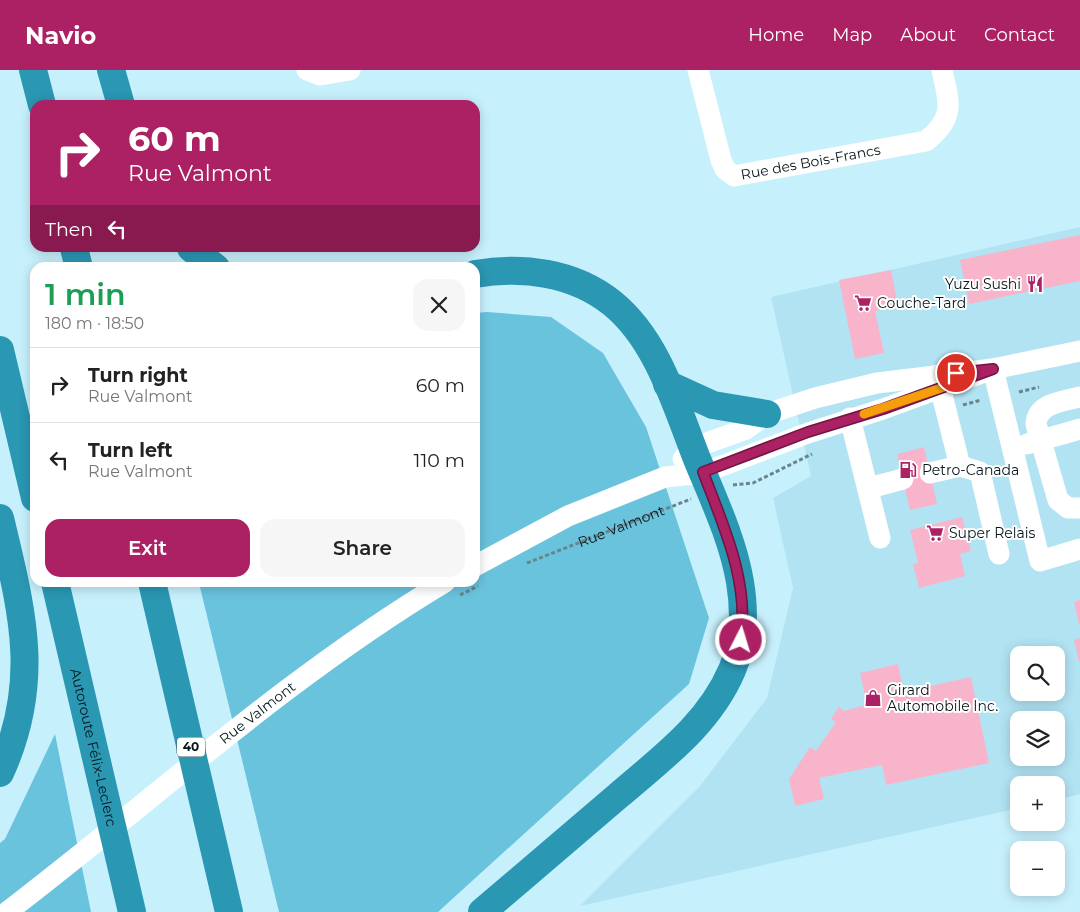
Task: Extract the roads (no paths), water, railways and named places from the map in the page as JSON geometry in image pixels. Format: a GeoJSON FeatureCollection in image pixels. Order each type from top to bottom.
{"type":"FeatureCollection","features":[{"type":"Feature","properties":{"kind":"highway"},"geometry":{"type":"LineString","coordinates":[[34,70],[41,100]]}},
{"type":"Feature","properties":{"kind":"highway"},"geometry":{"type":"LineString","coordinates":[[112,70],[120,100]]}},
{"type":"Feature","properties":{"kind":"highway"},"geometry":{"type":"LineString","coordinates":[[197,252],[209,262]]}},
{"type":"Feature","properties":{"kind":"highway"},"geometry":{"type":"LineString","coordinates":[[480,273],[511,270],[538,272],[564,278],[589,288],[612,303],[630,321],[651,353],[667,384],[698,460],[731,549],[742,598],[744,621],[741,640],[728,680],[714,705],[680,741],[482,912]]}},
{"type":"Feature","properties":{"kind":"highway"},"geometry":{"type":"LineString","coordinates":[[0,350],[30,463]]}},
{"type":"Feature","properties":{"kind":"highway"},"geometry":{"type":"LineString","coordinates":[[667,384],[713,405],[767,414]]}},
{"type":"Feature","properties":{"kind":"highway"},"geometry":{"type":"LineString","coordinates":[[0,518],[20,609],[26,665],[20,718],[0,773]]}},
{"type":"Feature","properties":{"kind":"highway","name":"Autoroute Félix-Leclerc"},"geometry":{"type":"LineString","coordinates":[[56,587],[132,912]]}},
{"type":"Feature","properties":{"kind":"highway","name":"40"},"geometry":{"type":"LineString","coordinates":[[153,587],[229,912]]}},
{"type":"Feature","properties":{"kind":"street"},"geometry":{"type":"LineString","coordinates":[[307,70],[320,75],[350,70]]}},
{"type":"Feature","properties":{"kind":"street","name":"Rue des Bois-Francs"},"geometry":{"type":"LineString","coordinates":[[698,70],[721,160],[725,169],[734,176],[926,141],[939,131],[947,118],[949,102],[942,70]]}},
{"type":"Feature","properties":{"kind":"street","name":"Rue Valmont"},"geometry":{"type":"LineString","coordinates":[[698,460],[850,418],[939,382],[1080,350]]}},
{"type":"Feature","properties":{"kind":"street"},"geometry":{"type":"LineString","coordinates":[[993,369],[1011,449],[1040,561],[1080,549]]}},
{"type":"Feature","properties":{"kind":"street"},"geometry":{"type":"LineString","coordinates":[[939,382],[960,466]]}},
{"type":"Feature","properties":{"kind":"street","name":"Rue Valmont"},"geometry":{"type":"LineString","coordinates":[[480,574],[568,516],[665,477],[698,460],[767,414],[851,389],[939,382]]}},
{"type":"Feature","properties":{"kind":"street"},"geometry":{"type":"LineString","coordinates":[[1080,397],[1044,409],[1036,419],[1058,500],[1068,508],[1080,508]]}},
{"type":"Feature","properties":{"kind":"street"},"geometry":{"type":"LineString","coordinates":[[850,418],[880,538]]}},
{"type":"Feature","properties":{"kind":"street"},"geometry":{"type":"LineString","coordinates":[[1011,449],[1080,430]]}},
{"type":"Feature","properties":{"kind":"street"},"geometry":{"type":"LineString","coordinates":[[930,473],[960,466],[980,472],[999,554]]}},
{"type":"Feature","properties":{"kind":"street"},"geometry":{"type":"LineString","coordinates":[[868,488],[903,479]]}},
{"type":"Feature","properties":{"kind":"street","name":"Rue Valmont"},"geometry":{"type":"LineString","coordinates":[[7,912],[264,707],[349,644],[452,589]]}},
{"type":"Feature","properties":{"kind":"place","name":"Yuzu Sushi"},"geometry":{"type":"Point","coordinates":[1035,284]}},
{"type":"Feature","properties":{"kind":"place","name":"Couche-Tard"},"geometry":{"type":"Point","coordinates":[863,303]}},
{"type":"Feature","properties":{"kind":"place","name":"Petro-Canada"},"geometry":{"type":"Point","coordinates":[908,470]}},
{"type":"Feature","properties":{"kind":"place","name":"Super Relais"},"geometry":{"type":"Point","coordinates":[935,533]}},
{"type":"Feature","properties":{"kind":"place","name":"Girard Automobile Inc."},"geometry":{"type":"Point","coordinates":[873,698]}}]}
